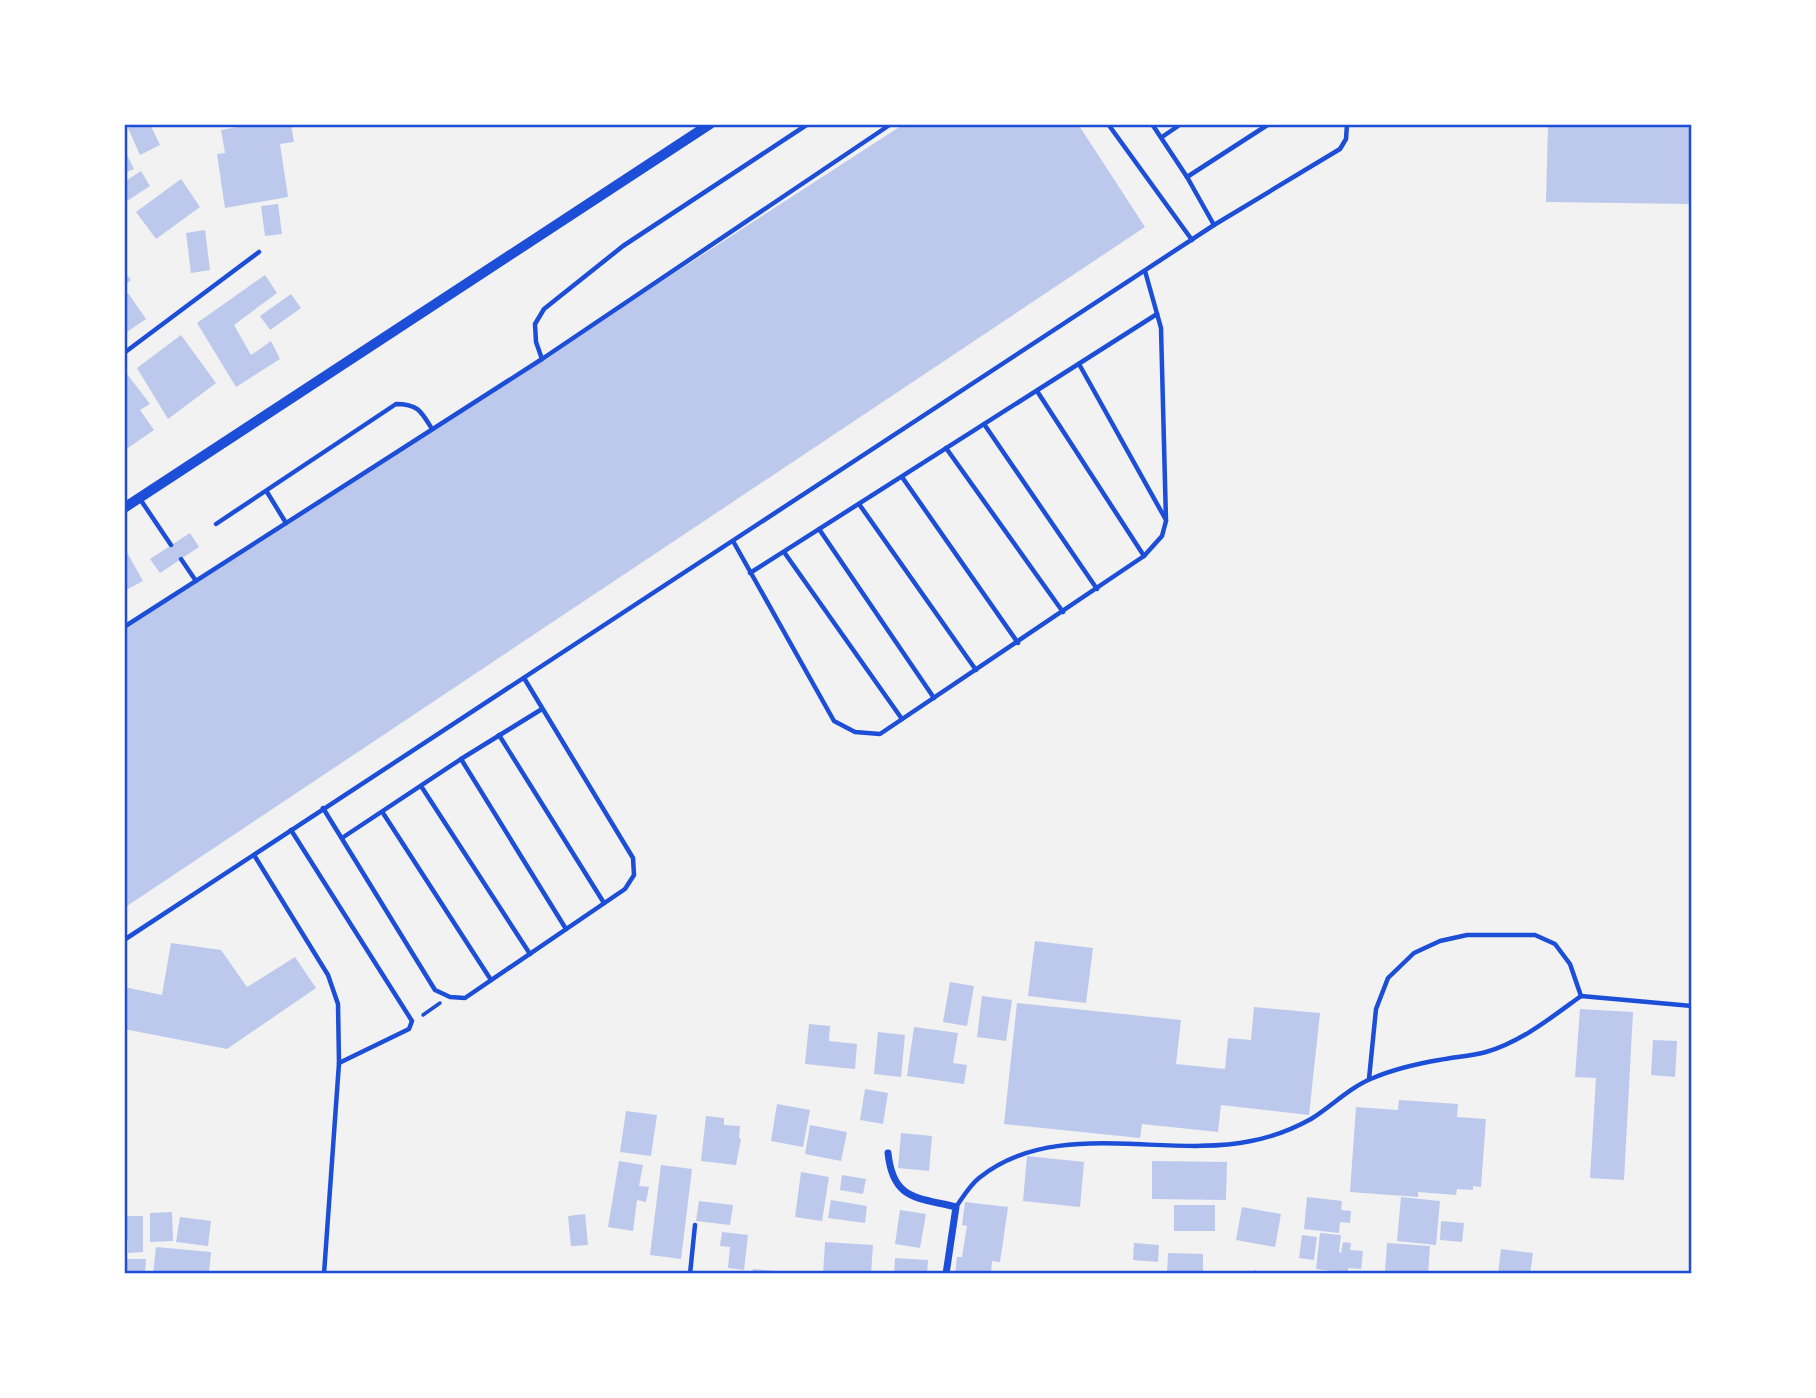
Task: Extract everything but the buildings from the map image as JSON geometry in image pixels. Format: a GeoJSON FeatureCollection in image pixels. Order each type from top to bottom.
{"type":"FeatureCollection","features":[{"type":"Feature","properties":{"kind":"street"},"geometry":{"type":"LineString","coordinates":[[124,508],[710,124]]}},
{"type":"Feature","properties":{"kind":"street"},"geometry":{"type":"LineString","coordinates":[[888,1153],[895,1184],[908,1193],[956,1207],[946,1274]]}},
{"type":"Feature","properties":{"kind":"lane"},"geometry":{"type":"LineString","coordinates":[[542,359],[536,342],[535,324],[544,309],[623,246],[808,124]]}},
{"type":"Feature","properties":{"kind":"lane"},"geometry":{"type":"LineString","coordinates":[[124,627],[542,359],[891,124]]}},
{"type":"Feature","properties":{"kind":"lane"},"geometry":{"type":"LineString","coordinates":[[1108,124],[1192,240]]}},
{"type":"Feature","properties":{"kind":"lane"},"geometry":{"type":"LineString","coordinates":[[1152,124],[1187,177],[1214,225]]}},
{"type":"Feature","properties":{"kind":"lane"},"geometry":{"type":"LineString","coordinates":[[1161,137],[1181,124]]}},
{"type":"Feature","properties":{"kind":"lane"},"geometry":{"type":"LineString","coordinates":[[1187,177],[1269,124]]}},
{"type":"Feature","properties":{"kind":"lane"},"geometry":{"type":"LineString","coordinates":[[124,940],[1214,225],[1340,149],[1346,139],[1347,124]]}},
{"type":"Feature","properties":{"kind":"lane"},"geometry":{"type":"LineString","coordinates":[[124,353],[259,252]]}},
{"type":"Feature","properties":{"kind":"lane"},"geometry":{"type":"LineString","coordinates":[[733,541],[834,721],[855,732],[880,734],[1144,556],[1161,536],[1166,521],[1161,328],[1145,271]]}},
{"type":"Feature","properties":{"kind":"lane"},"geometry":{"type":"LineString","coordinates":[[750,573],[1157,314]]}},
{"type":"Feature","properties":{"kind":"lane"},"geometry":{"type":"LineString","coordinates":[[1079,364],[1166,521]]}},
{"type":"Feature","properties":{"kind":"lane"},"geometry":{"type":"LineString","coordinates":[[1037,391],[1144,556]]}},
{"type":"Feature","properties":{"kind":"lane"},"geometry":{"type":"LineString","coordinates":[[216,524],[268,492],[396,404],[410,404],[420,410],[432,429]]}},
{"type":"Feature","properties":{"kind":"lane"},"geometry":{"type":"LineString","coordinates":[[984,424],[1097,589]]}},
{"type":"Feature","properties":{"kind":"lane"},"geometry":{"type":"LineString","coordinates":[[946,448],[1063,612]]}},
{"type":"Feature","properties":{"kind":"lane"},"geometry":{"type":"LineString","coordinates":[[902,477],[1018,642]]}},
{"type":"Feature","properties":{"kind":"lane"},"geometry":{"type":"LineString","coordinates":[[268,492],[286,523]]}},
{"type":"Feature","properties":{"kind":"lane"},"geometry":{"type":"LineString","coordinates":[[140,499],[171,545]]}},
{"type":"Feature","properties":{"kind":"lane"},"geometry":{"type":"LineString","coordinates":[[859,504],[976,670]]}},
{"type":"Feature","properties":{"kind":"lane"},"geometry":{"type":"LineString","coordinates":[[819,529],[934,698]]}},
{"type":"Feature","properties":{"kind":"lane"},"geometry":{"type":"LineString","coordinates":[[784,552],[902,719]]}},
{"type":"Feature","properties":{"kind":"lane"},"geometry":{"type":"LineString","coordinates":[[181,559],[196,581]]}},
{"type":"Feature","properties":{"kind":"lane"},"geometry":{"type":"LineString","coordinates":[[323,808],[435,990],[450,997],[465,998],[625,889],[634,875],[633,858],[524,678]]}},
{"type":"Feature","properties":{"kind":"lane"},"geometry":{"type":"LineString","coordinates":[[342,838],[542,709]]}},
{"type":"Feature","properties":{"kind":"lane"},"geometry":{"type":"LineString","coordinates":[[499,735],[604,903]]}},
{"type":"Feature","properties":{"kind":"lane"},"geometry":{"type":"LineString","coordinates":[[461,759],[566,929]]}},
{"type":"Feature","properties":{"kind":"lane"},"geometry":{"type":"LineString","coordinates":[[421,786],[530,954]]}},
{"type":"Feature","properties":{"kind":"lane"},"geometry":{"type":"LineString","coordinates":[[383,813],[491,980]]}},
{"type":"Feature","properties":{"kind":"lane"},"geometry":{"type":"LineString","coordinates":[[291,830],[412,1021],[409,1029],[339,1063]]}},
{"type":"Feature","properties":{"kind":"lane"},"geometry":{"type":"LineString","coordinates":[[254,855],[328,975],[338,1004],[339,1063],[324,1274]]}},
{"type":"Feature","properties":{"kind":"lane"},"geometry":{"type":"LineString","coordinates":[[1369,1079],[1376,1009],[1388,978],[1414,953],[1440,941],[1467,935],[1535,934],[1555,944],[1570,964],[1581,996]]}},
{"type":"Feature","properties":{"kind":"lane"},"geometry":{"type":"LineString","coordinates":[[956,1207],[977,1179],[1002,1163],[1033,1149],[1074,1145],[1221,1145],[1252,1141],[1282,1132],[1310,1119],[1369,1079],[1404,1066],[1496,1048],[1548,1020],[1581,996],[1692,1006]]}},
{"type":"Feature","properties":{"kind":"lane"},"geometry":{"type":"LineString","coordinates":[[690,1274],[695,1225]]}},
{"type":"Feature","properties":{"kind":"lane"},"geometry":{"type":"LineString","coordinates":[[1255,1272],[1265,1274]]}},
{"type":"Feature","properties":{"kind":"path"},"geometry":{"type":"LineString","coordinates":[[412,1021],[450,997]]}}]}
